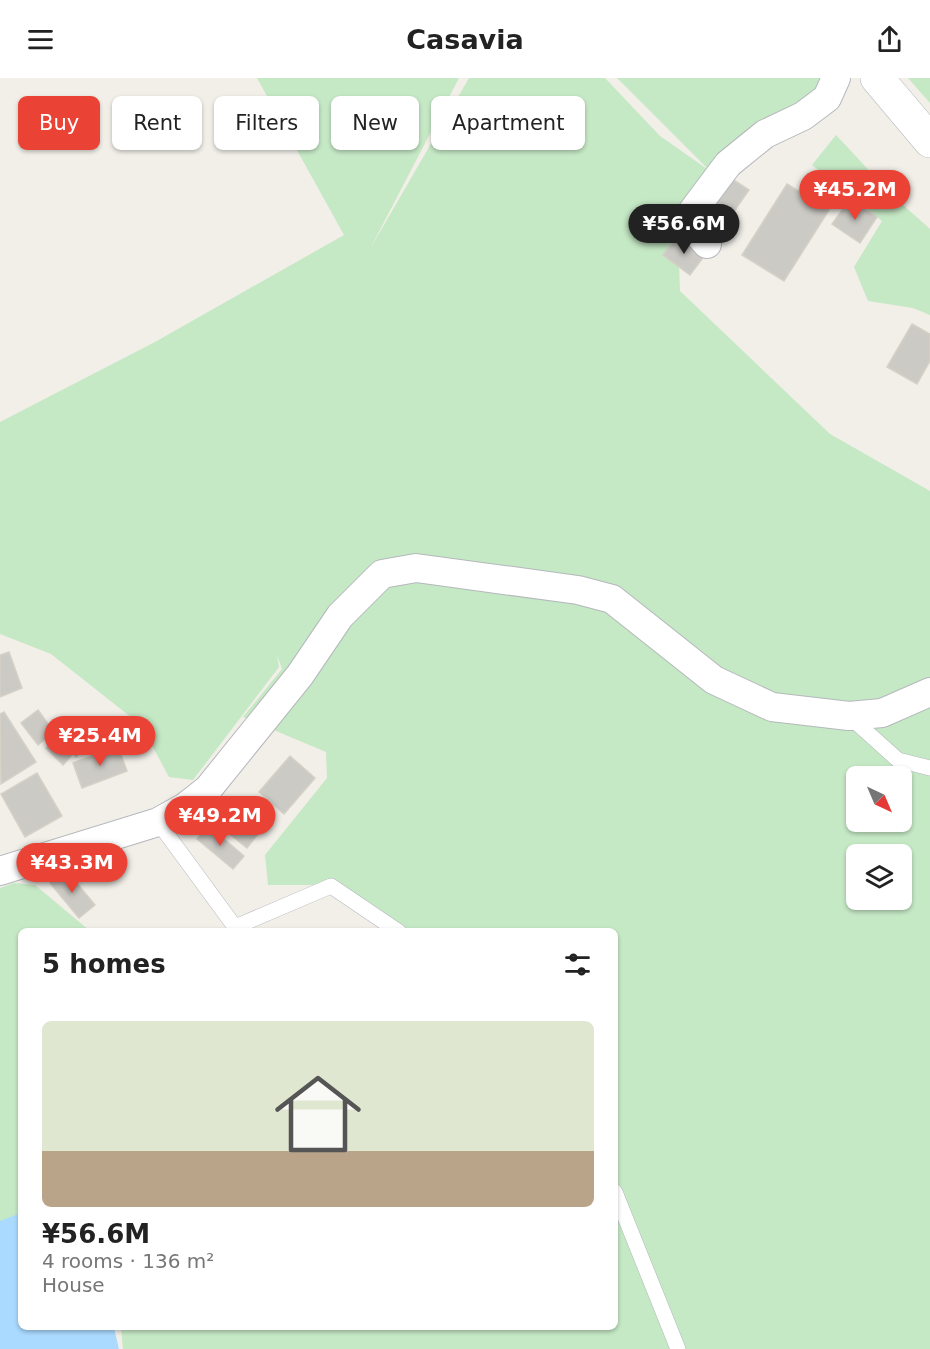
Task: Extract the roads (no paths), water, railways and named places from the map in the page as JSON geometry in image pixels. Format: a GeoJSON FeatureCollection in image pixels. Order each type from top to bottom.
{"type":"FeatureCollection","features":[{"type":"Feature","properties":{"kind":"main road"},"geometry":{"type":"LineString","coordinates":[[877,78],[930,141]]}},
{"type":"Feature","properties":{"kind":"street"},"geometry":{"type":"LineString","coordinates":[[707,243],[686,220],[728,164],[765,134],[803,116],[827,98],[836,78]]}},
{"type":"Feature","properties":{"kind":"street"},"geometry":{"type":"LineString","coordinates":[[0,871],[158,822],[185,807],[208,789],[231,763],[300,675],[340,616],[382,574],[416,568],[578,590],[612,599],[714,680],[772,707],[849,716],[882,713],[930,692]]}},
{"type":"Feature","properties":{"kind":"lane"},"geometry":{"type":"LineString","coordinates":[[849,716],[898,760],[930,768]]}},
{"type":"Feature","properties":{"kind":"lane"},"geometry":{"type":"LineString","coordinates":[[158,822],[235,927],[331,886],[393,928]]}},
{"type":"Feature","properties":{"kind":"lane"},"geometry":{"type":"LineString","coordinates":[[618,1199],[678,1349]]}},
{"type":"Feature","properties":{"kind":"water"},"geometry":{"type":"Polygon","coordinates":[[[18,1214],[18,1330],[114,1330],[119,1349],[0,1349],[0,1221],[18,1214]]]}}]}
